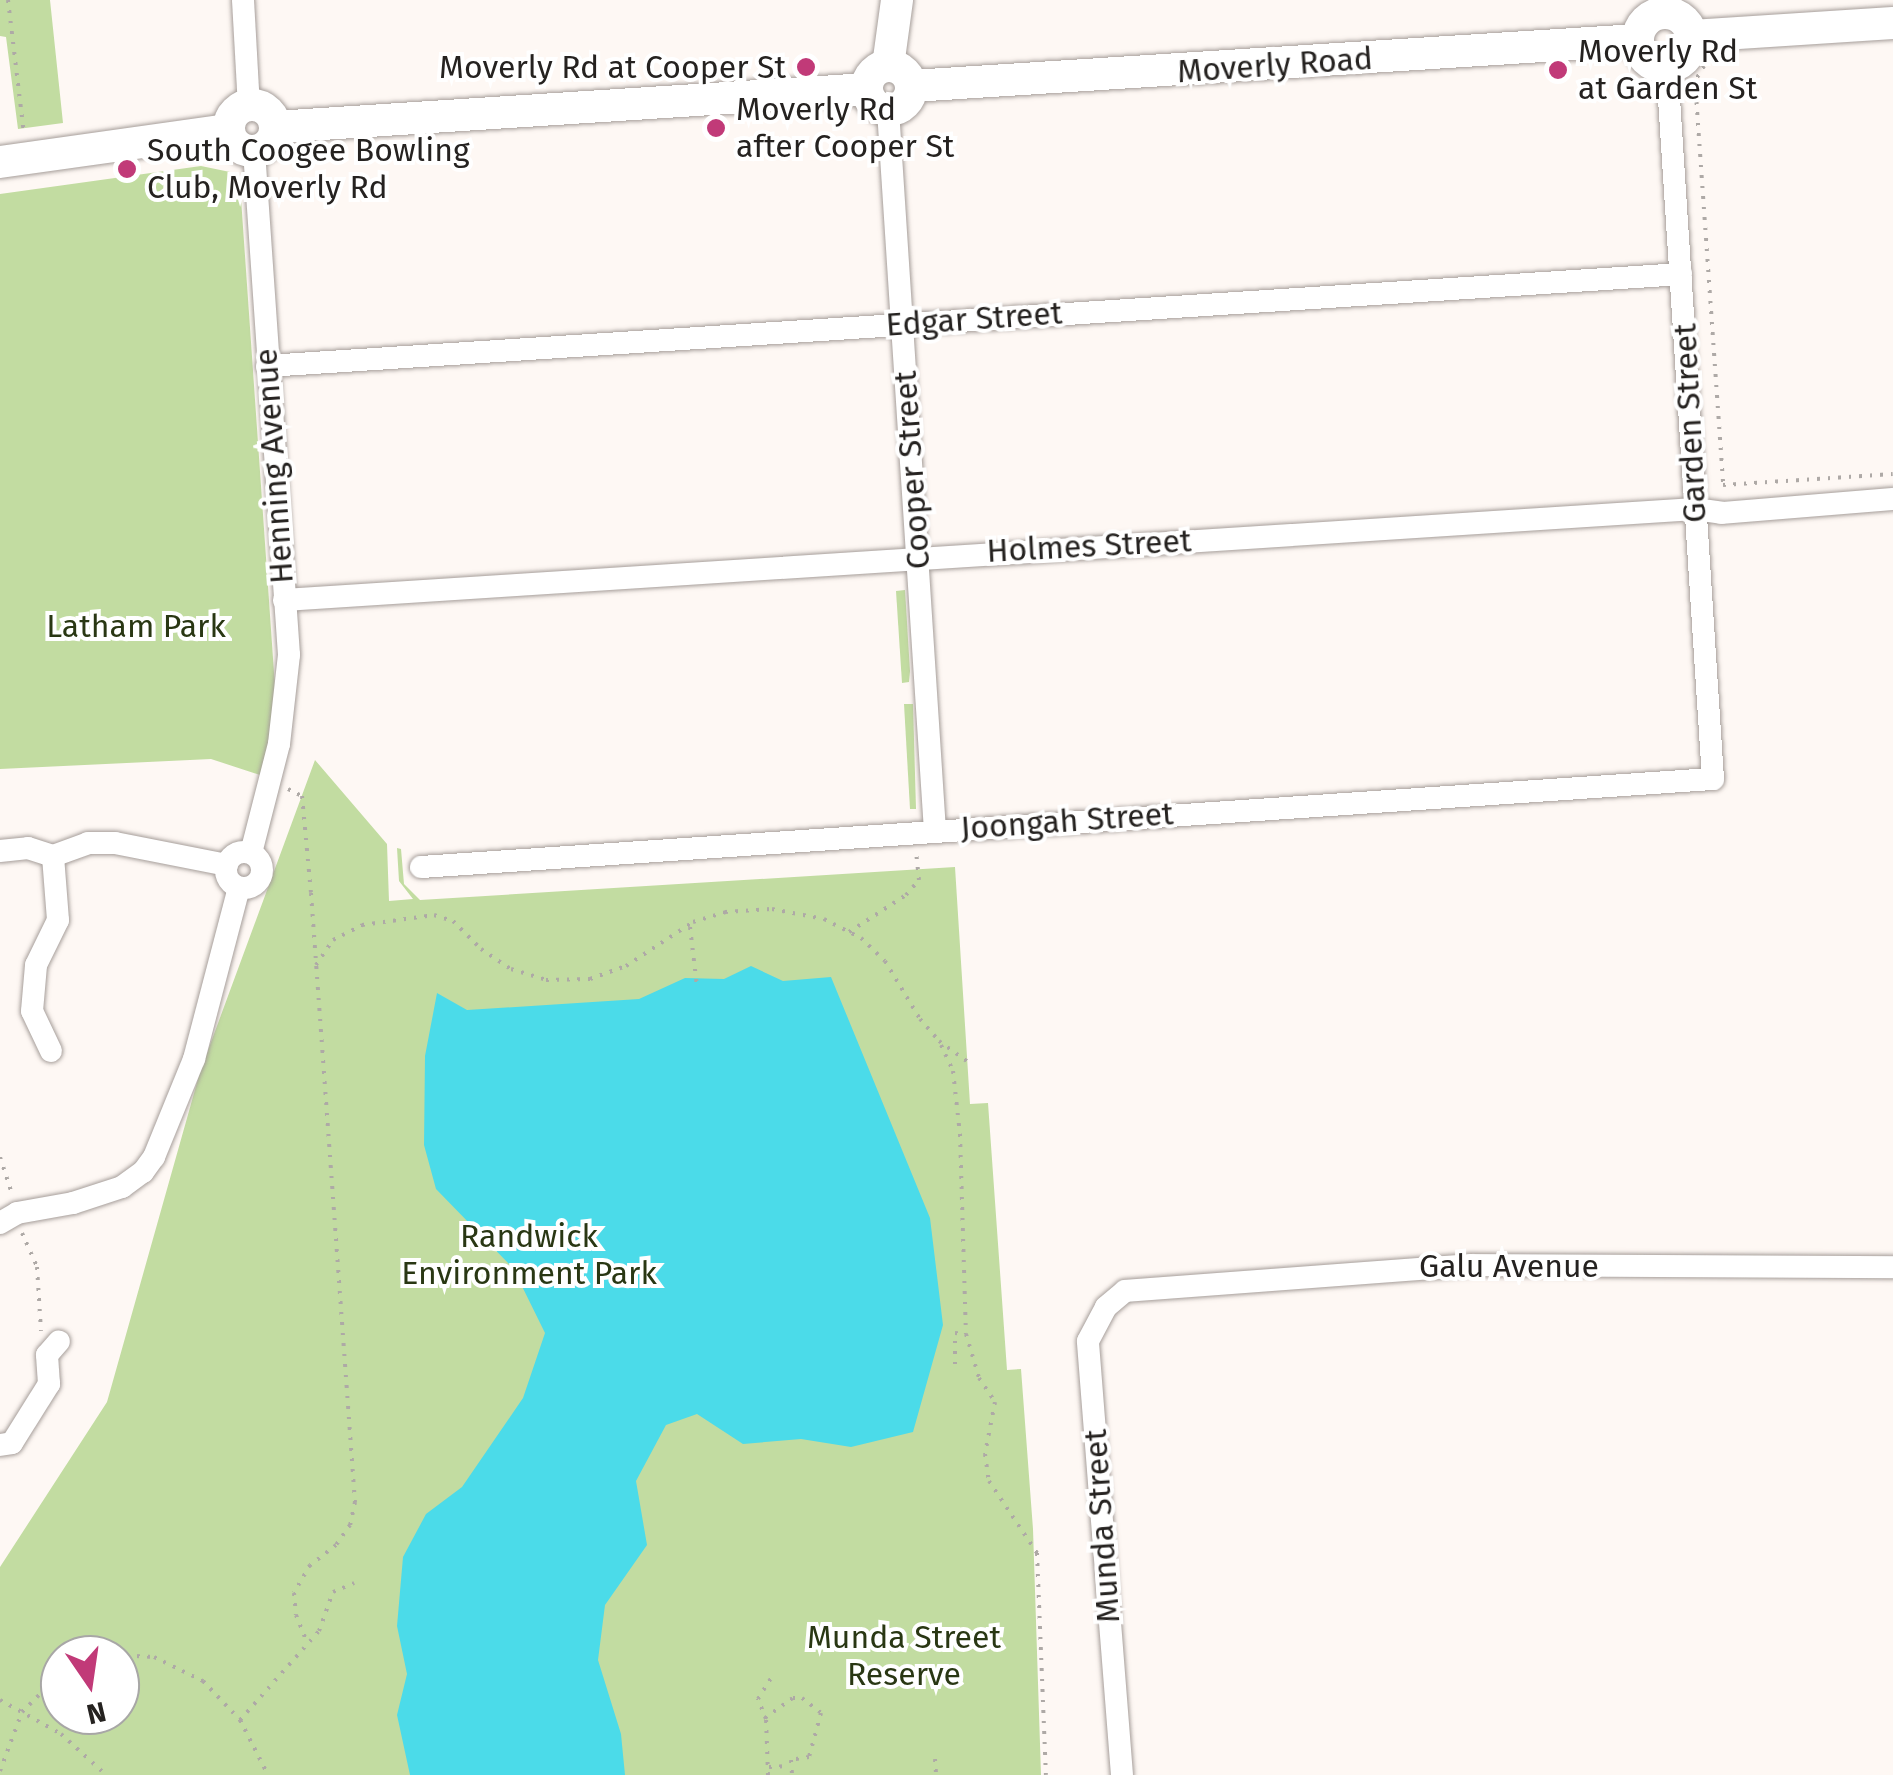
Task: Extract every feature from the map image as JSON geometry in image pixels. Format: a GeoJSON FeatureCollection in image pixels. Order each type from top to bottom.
{"type":"FeatureCollection","features":[{"type":"Feature","properties":{"kind":"street","name":"Henning Avenue"},"geometry":{"type":"LineString","coordinates":[[243,0],[289,656],[272,778],[250,853]]}},
{"type":"Feature","properties":{"kind":"street","name":"Cooper Street"},"geometry":{"type":"LineString","coordinates":[[897,0],[889,88],[917,557],[923,832]]}},
{"type":"Feature","properties":{"kind":"street"},"geometry":{"type":"LineString","coordinates":[[1698,51],[1685,22],[1664,7],[1649,19],[1638,40],[1650,62],[1667,67],[1698,51],[1893,22]]}},
{"type":"Feature","properties":{"kind":"street","name":"Moverly Road"},"geometry":{"type":"LineString","coordinates":[[0,162],[252,128],[1638,40]]}},
{"type":"Feature","properties":{"kind":"street","name":"Garden Street"},"geometry":{"type":"LineString","coordinates":[[1667,67],[1713,780]]}},
{"type":"Feature","properties":{"kind":"street","name":"Edgar Street"},"geometry":{"type":"LineString","coordinates":[[267,366],[1682,274]]}},
{"type":"Feature","properties":{"kind":"street","name":"Holmes Street"},"geometry":{"type":"LineString","coordinates":[[284,600],[1694,509],[1722,514],[1893,498]]}},
{"type":"Feature","properties":{"kind":"street","name":"Joongah Street"},"geometry":{"type":"LineString","coordinates":[[421,867],[1713,780]]}},
{"type":"Feature","properties":{"kind":"street"},"geometry":{"type":"LineString","coordinates":[[0,851],[28,848],[53,856],[88,844],[114,842],[227,865]]}},
{"type":"Feature","properties":{"kind":"street"},"geometry":{"type":"LineString","coordinates":[[250,853],[261,862],[262,876],[253,886],[239,888],[228,879],[227,865],[236,854],[250,853]]}},
{"type":"Feature","properties":{"kind":"street"},"geometry":{"type":"LineString","coordinates":[[51,1050],[32,1010],[36,965],[58,920],[53,856]]}},
{"type":"Feature","properties":{"kind":"street"},"geometry":{"type":"LineString","coordinates":[[12,1222],[122,1187],[143,1172],[154,1157],[194,1059],[239,888]]}},
{"type":"Feature","properties":{"kind":"street","name":"Galu Avenue"},"geometry":{"type":"LineString","coordinates":[[1125,1291],[1470,1264],[1893,1267]]}},
{"type":"Feature","properties":{"kind":"street","name":"Munda Street"},"geometry":{"type":"LineString","coordinates":[[1122,1775],[1088,1341],[1106,1308],[1125,1291]]}},
{"type":"Feature","properties":{"kind":"street"},"geometry":{"type":"LineString","coordinates":[[4,1450],[49,1384],[44,1349]]}},
{"type":"Feature","properties":{"kind":"path"},"geometry":{"type":"LineString","coordinates":[[8,0],[24,134]]}},
{"type":"Feature","properties":{"kind":"path"},"geometry":{"type":"LineString","coordinates":[[0,14],[10,14]]}},
{"type":"Feature","properties":{"kind":"path"},"geometry":{"type":"LineString","coordinates":[[1698,51],[1695,81],[1722,485],[1893,474]]}},
{"type":"Feature","properties":{"kind":"path"},"geometry":{"type":"LineString","coordinates":[[272,778],[302,796],[355,1502],[350,1524],[336,1545],[310,1565],[294,1593],[296,1615],[308,1644]]}},
{"type":"Feature","properties":{"kind":"path"},"geometry":{"type":"LineString","coordinates":[[849,932],[906,895],[919,880],[923,832]]}},
{"type":"Feature","properties":{"kind":"path"},"geometry":{"type":"LineString","coordinates":[[316,965],[333,940],[362,925],[434,916],[453,921],[481,949],[511,969],[546,980],[590,979],[626,966],[690,924],[724,912],[772,909],[824,919],[849,932],[886,961],[903,995],[940,1041],[972,1065]]}},
{"type":"Feature","properties":{"kind":"path"},"geometry":{"type":"LineString","coordinates":[[690,924],[697,986]]}},
{"type":"Feature","properties":{"kind":"path"},"geometry":{"type":"LineString","coordinates":[[940,1041],[953,1071],[960,1134],[966,1334],[979,1378],[996,1402],[985,1454],[989,1480],[1037,1553],[1046,1775]]}},
{"type":"Feature","properties":{"kind":"path"},"geometry":{"type":"LineString","coordinates":[[0,1157],[12,1222],[37,1267],[44,1349]]}},
{"type":"Feature","properties":{"kind":"path"},"geometry":{"type":"LineString","coordinates":[[955,1364],[955,1333],[966,1334]]}},
{"type":"Feature","properties":{"kind":"path"},"geometry":{"type":"LineString","coordinates":[[240,1720],[319,1632],[333,1592],[354,1583]]}},
{"type":"Feature","properties":{"kind":"path"},"geometry":{"type":"LineString","coordinates":[[140,1656],[154,1656],[204,1682],[240,1720],[268,1775]]}},
{"type":"Feature","properties":{"kind":"path"},"geometry":{"type":"LineString","coordinates":[[768,1775],[765,1718],[758,1700],[771,1678]]}},
{"type":"Feature","properties":{"kind":"path"},"geometry":{"type":"LineString","coordinates":[[0,1771],[22,1712],[40,1694]]}},
{"type":"Feature","properties":{"kind":"path"},"geometry":{"type":"LineString","coordinates":[[765,1718],[794,1698],[802,1698],[821,1713],[809,1756],[791,1760],[792,1775]]}},
{"type":"Feature","properties":{"kind":"path"},"geometry":{"type":"LineString","coordinates":[[0,1700],[61,1734],[104,1775]]}},
{"type":"Feature","properties":{"kind":"path"},"geometry":{"type":"LineString","coordinates":[[935,1759],[936,1775]]}},
{"type":"Feature","properties":{"kind":"path"},"geometry":{"type":"LineString","coordinates":[[769,1767],[792,1766]]}},
{"type":"Feature","properties":{"kind":"green space"},"geometry":{"type":"Polygon","coordinates":[[[0,0],[50,0],[63,123],[18,129],[6,37],[0,36],[0,0]]]}},
{"type":"Feature","properties":{"kind":"green space","name":"Latham Park"},"geometry":{"type":"Polygon","coordinates":[[[201,166],[230,172],[240,184],[275,687],[268,748],[260,775],[211,759],[0,769],[0,194],[201,166]]]}},
{"type":"Feature","properties":{"kind":"green space"},"geometry":{"type":"Polygon","coordinates":[[[905,590],[910,671],[909,682],[902,683],[896,591],[905,590]]]}},
{"type":"Feature","properties":{"kind":"green space"},"geometry":{"type":"Polygon","coordinates":[[[904,704],[913,704],[916,809],[910,809],[904,704]]]}},
{"type":"Feature","properties":{"kind":"green space","name":"Randwick Environment Park"},"geometry":{"type":"Polygon","coordinates":[[[315,760],[387,844],[389,901],[413,899],[399,881],[397,848],[401,849],[404,884],[420,900],[955,867],[970,1104],[988,1103],[1007,1370],[1021,1369],[1033,1529],[1041,1775],[0,1775],[0,1567],[107,1402],[200,1072],[315,760]]]}},
{"type":"Feature","properties":{"kind":"water"},"geometry":{"type":"Polygon","coordinates":[[[751,966],[783,981],[831,977],[930,1218],[943,1325],[913,1432],[851,1447],[801,1439],[743,1444],[697,1414],[666,1425],[636,1481],[647,1545],[605,1605],[598,1660],[621,1734],[625,1775],[410,1775],[397,1715],[407,1674],[397,1626],[403,1557],[426,1514],[462,1487],[523,1398],[545,1333],[513,1268],[436,1189],[424,1145],[425,1056],[437,993],[467,1010],[639,999],[685,978],[724,979],[751,966]]]}},
{"type":"Feature","properties":{"kind":"place","name":"Moverly Rd at Cooper St"},"geometry":{"type":"Point","coordinates":[806,67]}},
{"type":"Feature","properties":{"kind":"place","name":"Moverly Rd at Garden St"},"geometry":{"type":"Point","coordinates":[1558,70]}},
{"type":"Feature","properties":{"kind":"place","name":"Moverly Rd after Cooper St"},"geometry":{"type":"Point","coordinates":[716,128]}},
{"type":"Feature","properties":{"kind":"place","name":"South Coogee Bowling Club, Moverly Rd"},"geometry":{"type":"Point","coordinates":[127,169]}},
{"type":"Feature","properties":{"kind":"park label","name":"Munda Street Reserve"},"geometry":{"type":"Point","coordinates":[904,1656]}}]}
